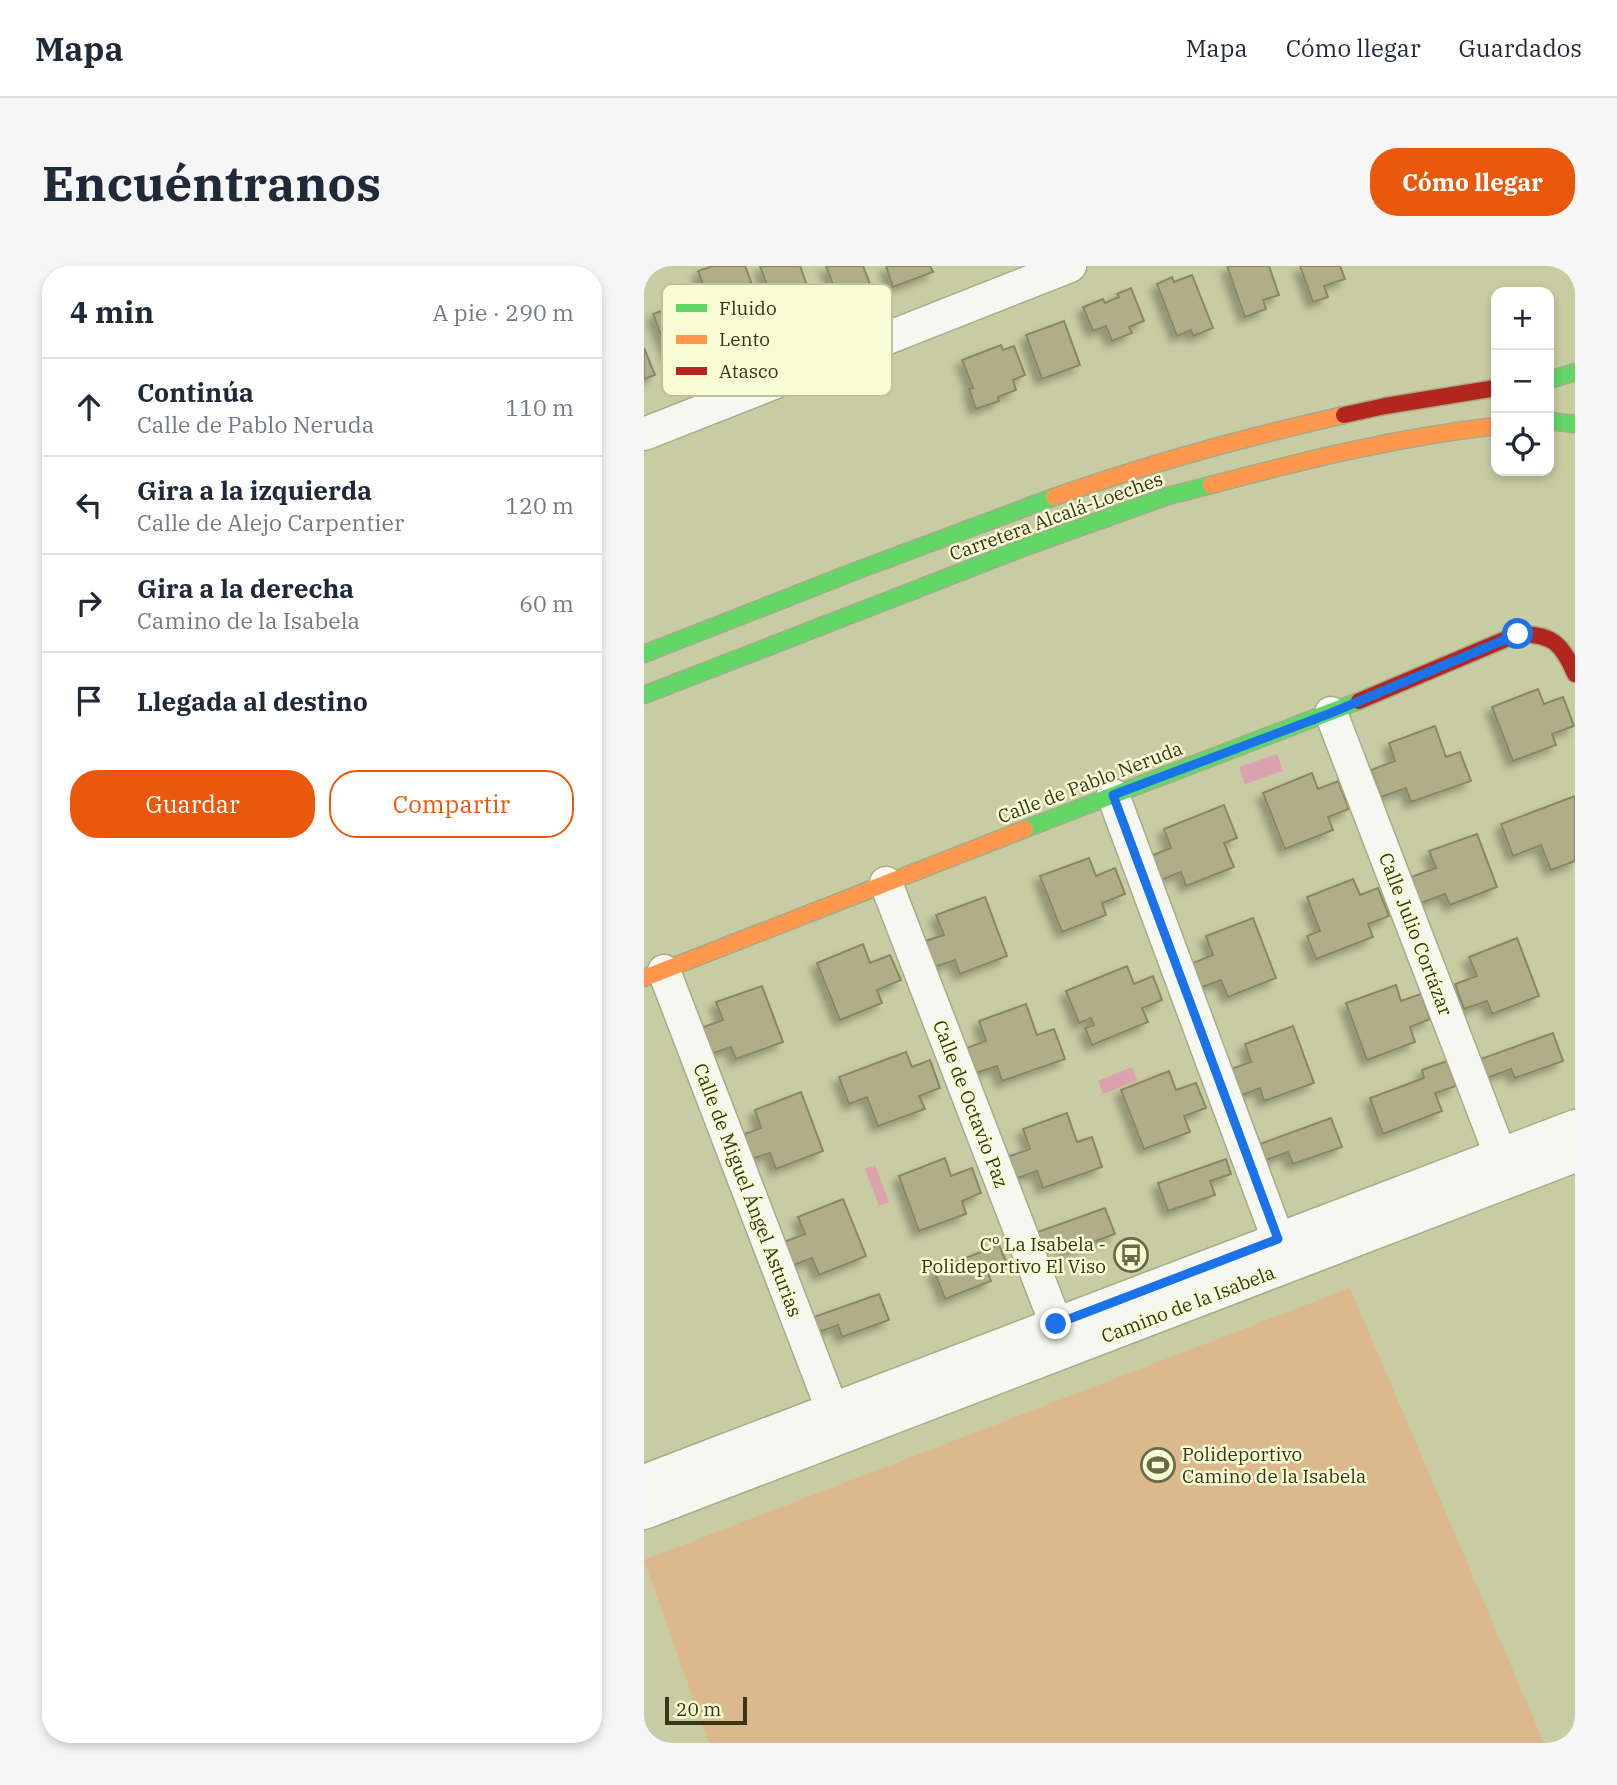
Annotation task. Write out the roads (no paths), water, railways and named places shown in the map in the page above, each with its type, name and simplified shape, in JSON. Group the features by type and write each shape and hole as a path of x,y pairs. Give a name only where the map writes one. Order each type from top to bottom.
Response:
{"main road":[{"path":"1554,378 1575,372"},
{"name":"Carretera Alcalá-Loeches","path":"644,654 1018,508 1158,462 1304,422 1447,394 1491,389"},
{"path":"1554,422 1575,424"},
{"name":"Carretera Alcalá-Loeches","path":"644,695 1028,546 1168,496 1310,459 1453,430 1491,426"},
{"name":"Calle de Pablo Neruda","path":"654,975 1113,795 1331,713 1518,634 1538,633 1552,638 1568,655 1575,674"}],"street":[{"path":"892,336 1066,267"},
{"path":"644,434 740,396"},
{"name":"Calle Julio Cortázar","path":"1331,713 1500,1154"},
{"path":"1113,795 1278,1239"},
{"name":"Calle de Octavio Paz","path":"886,883 1056,1324"},
{"name":"Calle de Miguel Ángel Asturias","path":"654,975 832,1409"},
{"name":"Camino de la Isabela","path":"644,1481 1575,1126"},
{"name":"Camino de la Isabela","path":"644,1513 1575,1156"}],"place":[{"name":"Cº La Isabela - Polideportivo El Viso","path":"1131,1255"},
{"name":"Polideportivo Camino de la Isabela","path":"1158,1465"}]}
